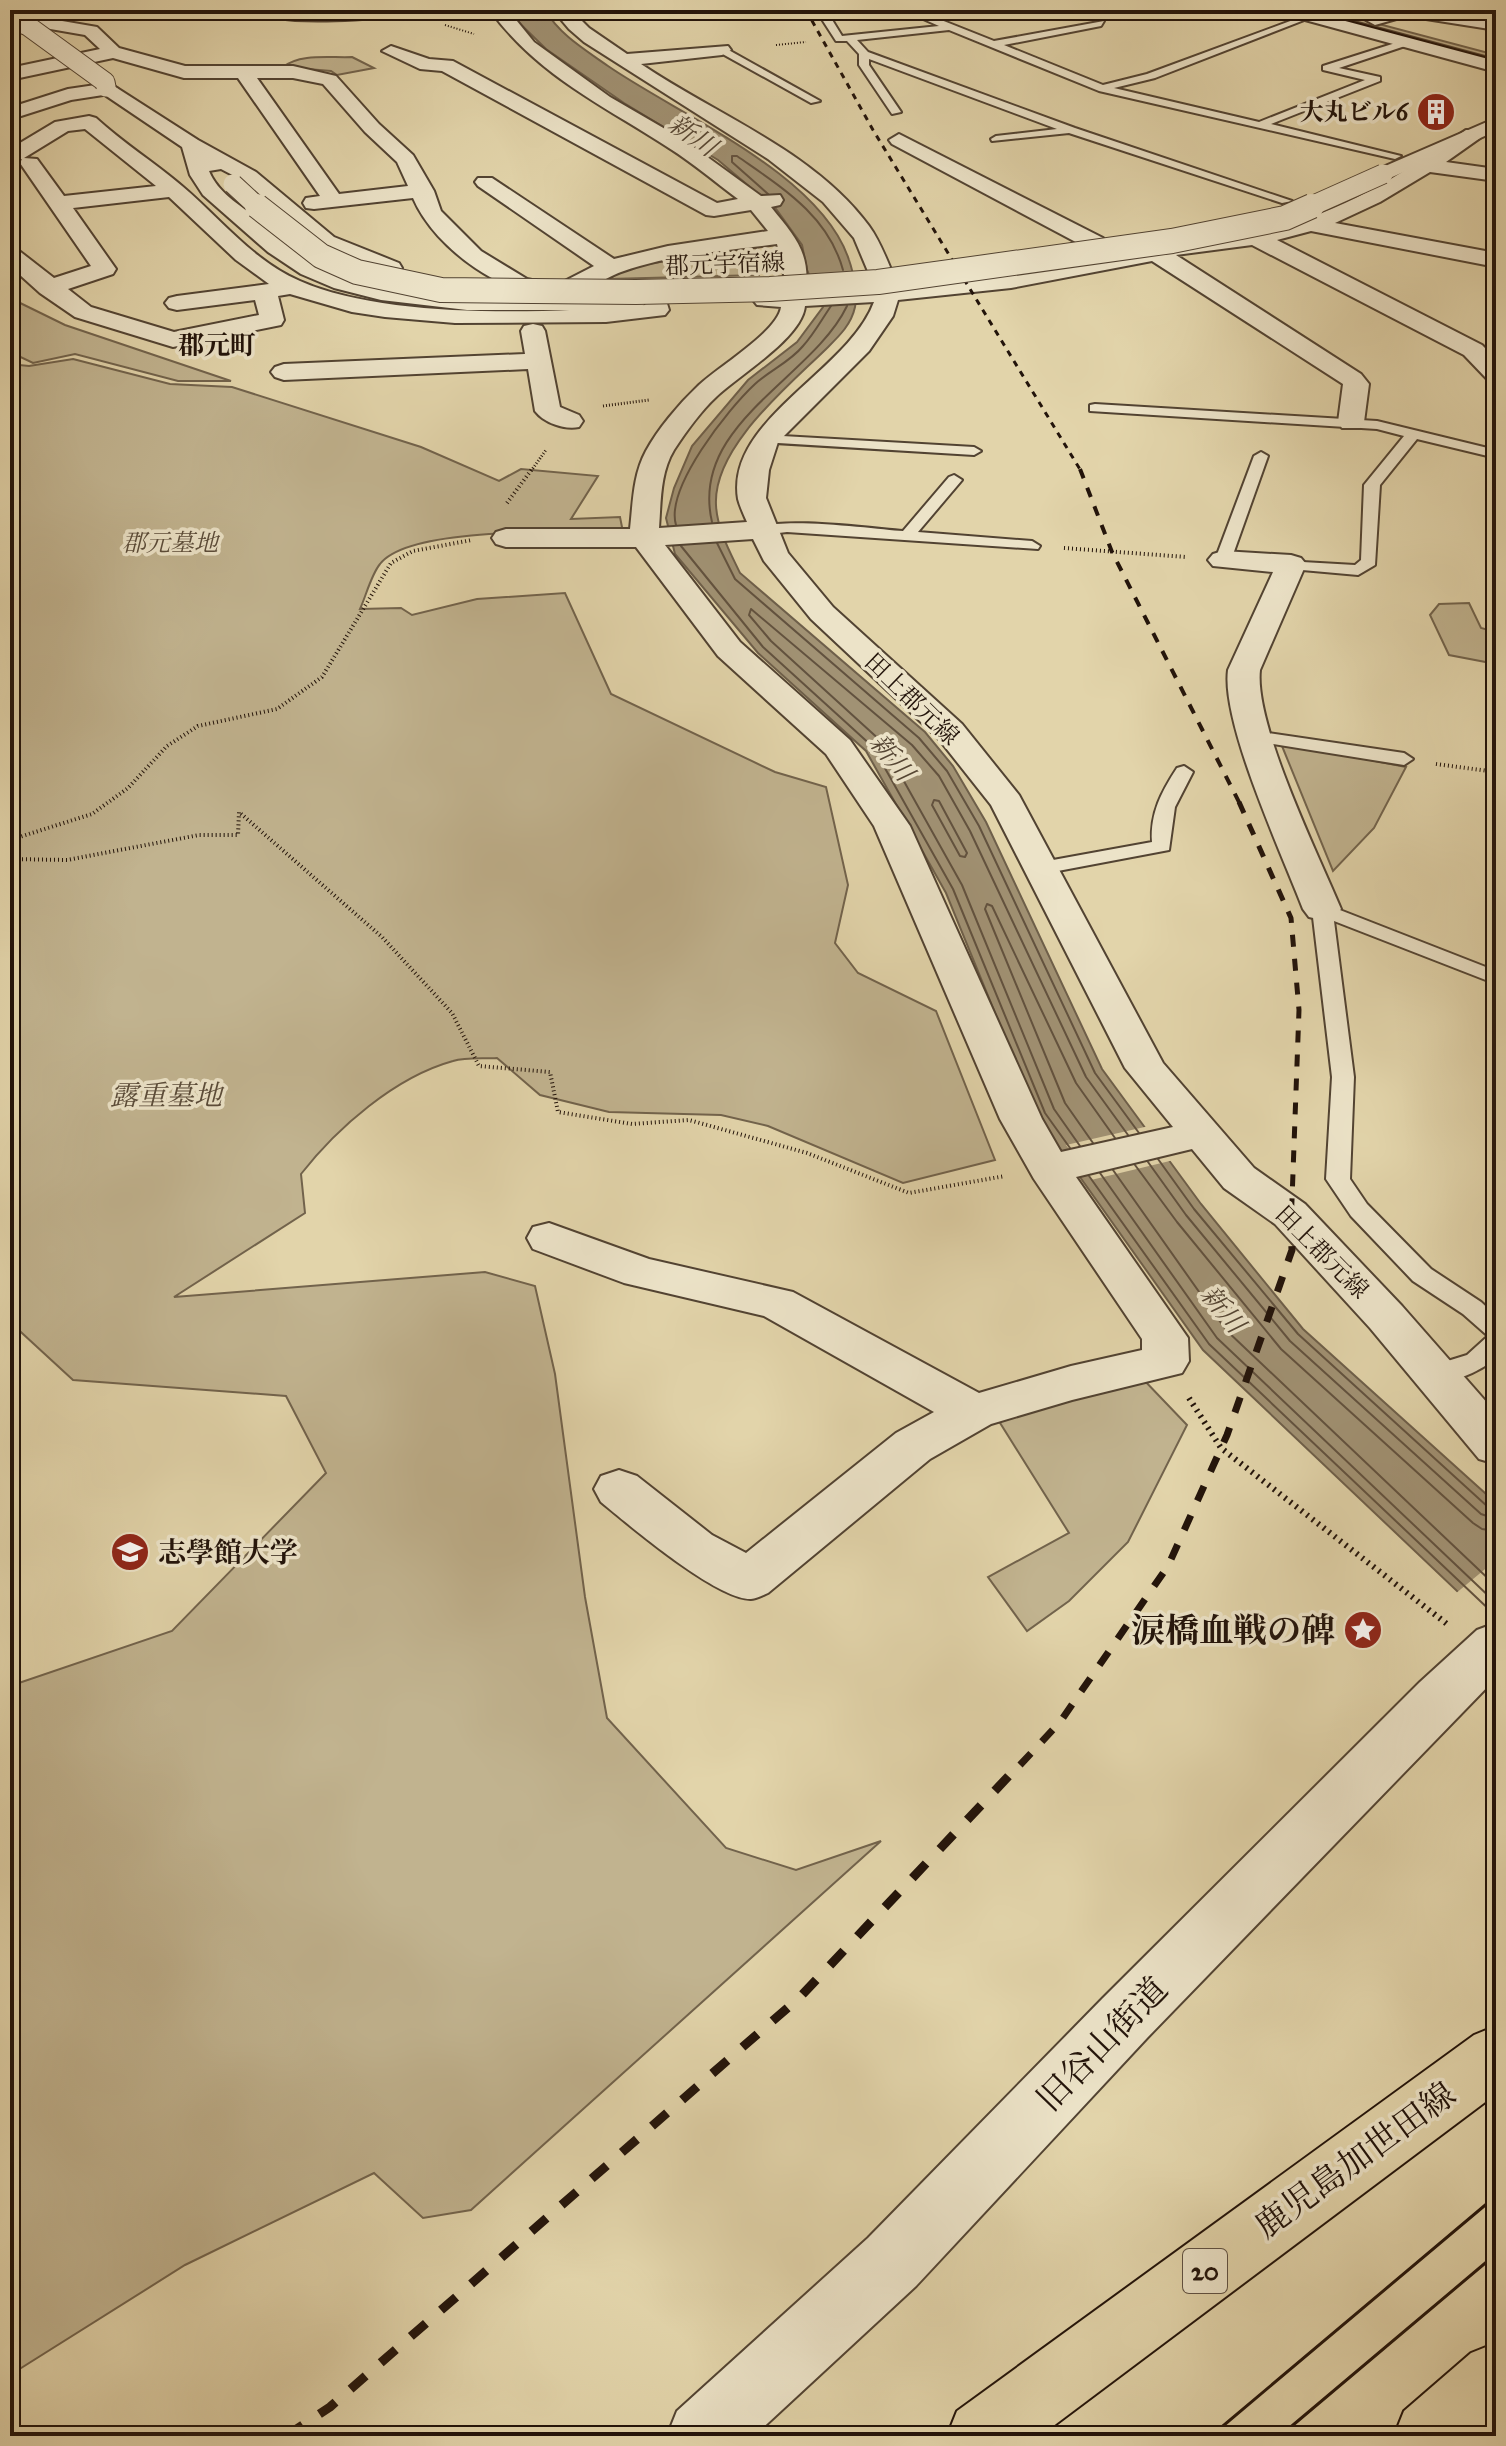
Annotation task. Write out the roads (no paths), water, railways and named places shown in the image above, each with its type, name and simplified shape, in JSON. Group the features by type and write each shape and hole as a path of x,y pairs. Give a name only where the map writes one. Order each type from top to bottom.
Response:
{"main road":[{"name":"鹿児島加世田線","path":"982,2436 1496,2056"},
{"path":"1429,2436 1496,2378"}],"street":[{"path":"263,10 303,23 420,10"},
{"path":"499,10 528,46 603,101 778,207 791,247 800,299 778,332 705,393 660,450 650,474 644,538 729,649 838,747 892,826 1021,1119 1049,1169 1165,1338 1165,1361 1071,1383 974,1412 913,1446 750,1579 694,1549 619,1489"},
{"path":"562,10 579,30 644,78 753,141 826,193 856,224 878,294"},
{"path":"1289,10 1496,66"},
{"path":"1339,10 1496,51"},
{"path":"1375,20 1406,11 1496,25"},
{"path":"10,18 91,31 101,37 113,52"},
{"path":"10,18 28,26 105,82 107,88 68,95 21,110 10,106"},
{"name":"郡元宇宿線","path":"10,31 86,81 107,88 191,144 271,219 321,256 357,272 441,290 636,292 770,289 878,282 1172,241 1285,218 1389,165 1496,124"},
{"path":"623,60 722,50"},
{"path":"391,51 427,65 446,65 714,210 778,207"},
{"path":"10,74 113,52 184,72 293,72 329,80 372,128 406,159 431,214 473,256 520,285"},
{"path":"244,73 324,202 423,191"},
{"path":"10,178 20,160 64,137 98,131 174,190 259,268 292,286 329,298 392,310 531,317 629,315 657,310 647,302 561,293 520,285 446,280 372,263 314,235 249,176 191,144"},
{"path":"1086,247 1087,259 1101,260 1259,238 1311,225 1429,166 1473,134"},
{"path":"899,140 1086,247"},
{"path":"191,144 203,182 276,248 309,269 335,281 371,290 443,301 498,304 647,302 878,294 1053,276 1154,253 1352,379 1356,384 1351,422"},
{"path":"20,160 59,203 105,269 48,288"},
{"path":"1027,277 1053,269 1086,247 1216,220 1286,201 1389,165"},
{"path":"1429,166 1496,175"},
{"path":"485,182 611,267"},
{"path":"59,203 174,190"},
{"path":"561,293 575,283 611,267 826,193"},
{"path":"1216,220 1484,347 1496,374"},
{"path":"1311,225 1496,260"},
{"path":"10,255 48,288 83,312 173,340 272,320 266,294"},
{"path":"177,303 266,294 292,286"},
{"name":"田上郡元線","path":"878,294 881,316 860,346 765,439 755,470 752,498 774,555 822,613 950,731 1007,802 1145,1068 1239,1178 1290,1214 1386,1317 1496,1446"},
{"path":"531,317 548,411 570,421"},
{"path":"389,327 394,369"},
{"path":"284,372 538,361"},
{"path":"506,538 644,538 762,530"},
{"path":"1223,560 1291,564 1244,670 1242,686 1254,736 1322,909"},
{"path":"1049,1169 1200,1134"},
{"path":"549,1238 640,1272 777,1303 974,1412"},
{"name":"旧谷山街道","path":"702,2436 892,2262 1125,2018 1493,1655"}],"lane":[{"path":"821,10 844,38 864,54 1071,130 1286,201"},
{"path":"908,10 1103,89 1260,125 1389,165"},
{"path":"1103,89 1151,76 1309,15"},
{"path":"991,45 1101,23"},
{"path":"844,38 948,28"},
{"path":"1260,125 1376,79 1327,68 1408,42"},
{"path":"722,50 815,101"},
{"path":"864,54 864,65 896,112"},
{"path":"996,139 1071,130"},
{"path":"1095,408 1351,422 1496,454"},
{"path":"1291,564 1358,570 1369,562 1372,485 1413,434"},
{"path":"765,439 974,451"},
{"path":"1223,560 1261,456"},
{"path":"907,536 954,480"},
{"path":"762,530 787,527 1032,546"},
{"path":"1254,736 1404,759"},
{"path":"1042,868 1162,846 1159,823 1166,798 1184,772"},
{"path":"1496,978 1322,909 1343,1077 1338,1179 1359,1210 1422,1275 1472,1308 1496,1330"},
{"path":"1434,1375 1476,1361 1496,1343"}],"water":[{"name":"新川","path":"506,10 545,10 565,34 590,54 745,149 779,174 810,200 834,229 852,270 856,297 853,314 838,336 755,420 726,462 718,484 716,505 721,532 732,557 740,573 925,732 953,766 986,822 1102,1069 1201,1204 1303,1329 1496,1503 1496,1628 1203,1350 1038,1118 946,893 866,751 758,653 675,554 666,518 674,488 692,446 748,380 797,342 823,307 807,270 802,245 776,209 718,160 624,103 546,49"}],"tram line":[{"path":"1308,10 1496,60"},
{"path":"1211,2436 1496,2196"},
{"path":"1280,2436 1496,2254"}],"railway":[{"path":"806,10 873,130 1080,470"},
{"path":"1080,470 1112,552 1239,802"},
{"path":"1239,802 1291,918 1299,1010 1291,1226"},
{"path":"1020,1765 1060,1722 1168,1566 1227,1435 1292,1250 1291,1226"},
{"path":"286,2436 330,2407 800,1997 1021,1763"}],"place":[{"name":"大丸ビル6","path":"1436,112"},
{"name":"志學館大学","path":"130,1552"},
{"name":"涙橋血戦の碑","path":"1363,1630"}],"district":[{"name":"郡元町","path":"217,345"}],"park label":[{"name":"郡元墓地","path":"170,543"},
{"name":"露重墓地","path":"166,1095"}]}
